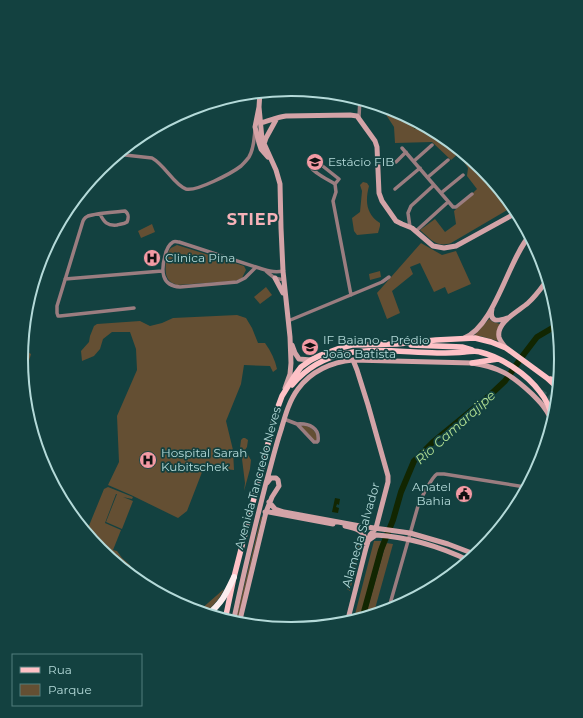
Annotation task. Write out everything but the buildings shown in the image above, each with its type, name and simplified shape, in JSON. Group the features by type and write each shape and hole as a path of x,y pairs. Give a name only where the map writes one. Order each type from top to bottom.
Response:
{"highway":[{"path":"212,611 223,599 234,577"}],"main road":[{"name":"Avenida Tancredo Neves","path":"226,615 234,577 276,412 282,396 295,374 310,360 330,351 352,345 397,344 475,338 491,342 507,349 548,378"},
{"path":"397,344 462,347 478,351"},
{"name":"Avenida Tancredo Neves","path":"282,396 311,366 343,353 374,350 443,353 478,351 500,360 517,370 528,379 541,392 550,411"},
{"path":"472,363 500,360"},
{"path":"548,378 554,380"},
{"path":"548,378 554,384"}],"street":[{"path":"260,98 258,121 263,146"},
{"path":"359,118 360,104"},
{"path":"258,121 267,122 286,116 352,115 359,118 375,141 377,147 380,197 396,221 416,231 433,246 450,248 468,240 512,215"},
{"path":"263,146 277,118"},
{"path":"252,151 255,127 258,121"},
{"path":"255,127 256,134 278,174 280,184 282,271 290,337 291,370 282,396"},
{"path":"414,161 432,145"},
{"path":"125,155 147,157 156,160 178,184 190,190 203,186 238,168 248,158 252,151 257,147 263,146"},
{"path":"402,148 454,208 472,194"},
{"path":"396,162 406,152"},
{"path":"335,184 312,169 308,163 310,160 313,158 339,179 335,184 336,192 333,201 351,295"},
{"path":"428,177 448,160"},
{"path":"395,189 420,168"},
{"path":"441,193 463,175"},
{"path":"410,227 408,214 411,206 434,185"},
{"path":"416,231 448,202"},
{"path":"100,214 109,225 124,224 127,222 129,216 128,212 125,210 87,216 85,218 65,279 57,310 58,316 134,308"},
{"path":"463,338 474,332 492,308 527,241"},
{"path":"256,267 245,278 236,282 180,287 175,287 167,282 162,271 162,264 167,248 172,242 179,242 266,270 277,272 282,271"},
{"path":"266,270 275,278 284,295"},
{"path":"65,279 162,271"},
{"path":"348,278 351,273"},
{"path":"288,321 382,282 389,277"},
{"path":"275,278 283,278"},
{"path":"507,349 501,342 499,333 502,324 530,302 544,284"},
{"path":"492,308 491,315 494,320 508,318"},
{"path":"290,337 295,353 299,359 310,360"},
{"name":"Avenida Tancredo Neves","path":"234,616 258,513 284,419 294,395 310,376 326,367 353,360 472,363 497,369 509,375 520,383 542,404 549,415"},
{"name":"Alameda Salvador","path":"349,616 370,535 379,528 388,482 388,476 368,405 353,360"},
{"path":"284,419 297,424 308,424 312,426 319,437 318,441 314,442 297,424"},
{"path":"390,603 420,500 437,474 522,487"},
{"path":"241,617 266,512 269,502 279,486 279,483 276,478 271,478 266,486"},
{"path":"269,502 275,509 278,510 360,526 410,533 470,552"},
{"path":"258,513 266,512 358,530 364,535 366,548"},
{"path":"305,519 317,518"},
{"path":"348,527 360,526"},
{"path":"368,541 376,535 398,537 442,550 463,558"}],"green space":[{"path":"385,113 423,131 457,155 451,160 432,142 395,143 394,127"},
{"path":"460,157 490,185 508,209 451,243 441,244 434,242 420,230 435,219 445,232 456,224 454,211 477,189 467,176 468,168"},
{"path":"363,182 367,183 369,186 367,202 369,211 380,223 380,226 378,233 357,235 354,231 352,218 360,212 362,191 360,185"},
{"path":"152,224 155,232 141,238 138,231"},
{"path":"421,243 442,255 456,251 471,284 448,294 445,287 434,292 420,263 410,267 413,274 392,291 400,313 387,319 377,293"},
{"path":"177,245 244,266 246,270 242,278 235,281 177,285 168,279 166,267 169,250"},
{"path":"380,271 381,277 370,280 369,274"},
{"path":"266,287 272,295 260,304 254,297"},
{"path":"237,315 246,318 258,343 265,343 277,369 273,372 270,366 244,365 241,384 226,421 233,450 234,470 204,467 187,511 178,518 108,485 119,462 117,416 137,370 136,349 130,332 112,332 103,339 100,349 94,356 82,361 81,351 89,342 94,326 97,324 140,321 150,326 173,318"},
{"path":"489,319 500,324 498,329 498,341 480,336 474,336"},
{"path":"28,352 31,354 28,364"},
{"path":"299,425 309,427 313,430 318,438 316,441 313,440"},
{"path":"243,438 248,440 245,450 240,448 241,440"},
{"path":"248,455 251,460 250,469 244,491 245,483 242,459 243,456"},
{"path":"108,487 133,497 132,499 123,497 133,501 122,529 106,522 117,494 105,523 121,530 113,550 117,551 131,568 105,545 88,527 104,489"},
{"path":"261,517 262,517 239,617 237,616"},
{"path":"374,541 381,541 362,613 355,615"},
{"path":"357,542 361,543 350,591 347,589"},
{"path":"386,543 393,544 375,609 367,612"},
{"path":"224,589 218,600 212,606 208,609 203,607"}],"shaded area":[{"path":"409,124 419,129 415,129"},
{"path":"335,498 340,499 339,505 337,504 336,507 339,508 338,513 332,512"}],"waterway":[{"name":"Rio Camarajipe","path":"364,613 381,550 393,520 401,492 414,461 433,442 505,381 537,337 553,327"}],"tunnel":[{"path":"541,392 552,399"}],"place":[{"name":"Estácio FIB","path":"315,162"},
{"name":"Clinica Pina","path":"152,258"},
{"name":"IF Baiano - Prédio João Batista","path":"310,347"},
{"name":"Hospital Sarah Kubitschek","path":"148,460"},
{"name":"Anatel Bahia","path":"464,494"}],"district":[{"name":"STIEP","path":"253,219"}]}
